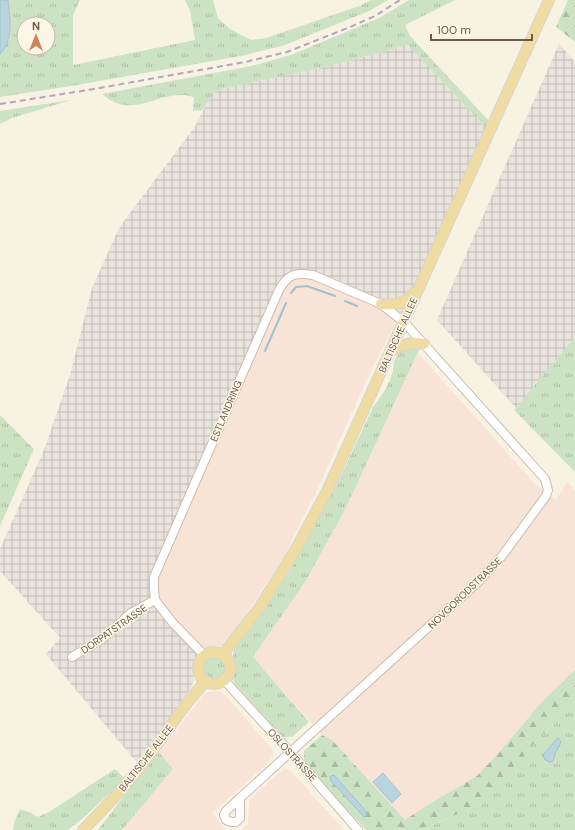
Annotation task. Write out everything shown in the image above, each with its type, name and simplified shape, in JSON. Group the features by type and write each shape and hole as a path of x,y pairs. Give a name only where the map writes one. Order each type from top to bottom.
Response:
{"main road":[{"name":"BALTISCHE ALLEE","path":"224,656 227,649 260,607 297,547 328,489 549,0"},
{"path":"381,304 394,304 407,301 419,288"},
{"path":"391,351 408,343 424,344"},
{"path":"210,652 215,652 224,656 228,660 230,669 224,680 214,684 205,682 200,677 198,670 199,660 210,652"},
{"name":"BALTISCHE ALLEE","path":"83,830 140,768 190,699 205,682"}],"street":[{"name":"ESTLANDRING","path":"155,600 154,577 277,294 285,280 293,275 302,273 313,275 381,304 404,322"},
{"name":"NOVGORODSTRASSE","path":"240,798 478,582 517,538 546,496 548,490 545,478 404,322"},
{"path":"155,600 173,623 204,655"},
{"name":"DORPATSTRASSE","path":"72,658 102,638 132,613 155,600"},
{"name":"OSLOSTRASSE","path":"224,680 290,752 358,830"}],"shaded area":[{"path":"559,44 575,62 575,337 516,408 437,320"},
{"path":"408,45 486,128 411,297 399,318 381,304 313,275 285,280 154,577 155,600 200,652 194,659 194,680 192,686 137,763 46,654 60,638 0,571 0,549 44,450 70,375 92,288 121,225 194,128 210,98 217,90 325,67"},
{"path":"302,273 344,289 399,318 372,368 319,486 284,556 234,633 220,646 208,647 204,649 155,600 154,588 160,564 285,280"},
{"path":"418,353 534,483 556,500 567,482 575,490 575,670 540,704 477,776 429,804 405,821 332,740 322,735 253,657 305,582 344,512"},
{"path":"220,691 226,696 272,749 273,753 273,756 268,763 212,813 226,830 122,830 173,769 159,753 203,695 208,692"},
{"path":"284,769 290,770 344,830 241,830 248,824 249,800"}],"green space":[{"path":"8,0 80,0 73,15 73,65 195,40 190,10 185,0 213,0 218,18 230,29 251,40 266,38 359,6 371,0 388,0 369,11 285,45 241,56 0,97 0,54 8,42 10,35"},
{"path":"409,0 455,0 405,25 410,36 489,121 486,128 408,45 325,67 217,90 203,110 193,111 194,97 182,95 170,96 137,105 126,105 114,102 102,94 251,66 291,55 379,18"},
{"path":"568,0 575,0 575,42 556,27"},
{"path":"71,100 12,118 0,124 0,111"},
{"path":"575,337 575,472 514,410"},
{"path":"410,346 420,348 344,512 305,582 253,657 309,722 292,737 283,737 235,684 233,678 235,666 233,655 234,650 289,572 340,478 373,407 384,392 390,380 394,361 399,352"},
{"path":"0,415 34,449 0,526"},
{"path":"214,655 223,658 226,667 223,676 214,679 205,676 202,667 205,658"},
{"path":"575,670 575,702 532,745 487,798 472,808 430,826 426,830 366,830 326,788 304,760 304,751 322,735 332,740 405,820 477,776 540,704"},
{"path":"575,702 575,830 426,830 430,826 472,808"},
{"path":"158,751 173,769 122,830 98,830"},
{"path":"115,769 125,779 68,830 13,830 14,823 20,809 38,817 49,812"}],"water":[{"path":"0,0 8,0 10,28 7,42 0,54"},
{"path":"558,738 561,742 553,761 550,762 545,760 543,755"},
{"path":"383,773 401,794 392,803 373,782"},
{"path":"332,775 335,776 366,811 367,815 364,817 331,781 330,777"}],"waterway":[{"path":"291,293 296,287 307,286 335,296"},
{"path":"345,301 357,306"},
{"path":"265,351 286,303"}],"railway":[{"path":"0,104 245,62 287,52 375,16 400,0"}]}
